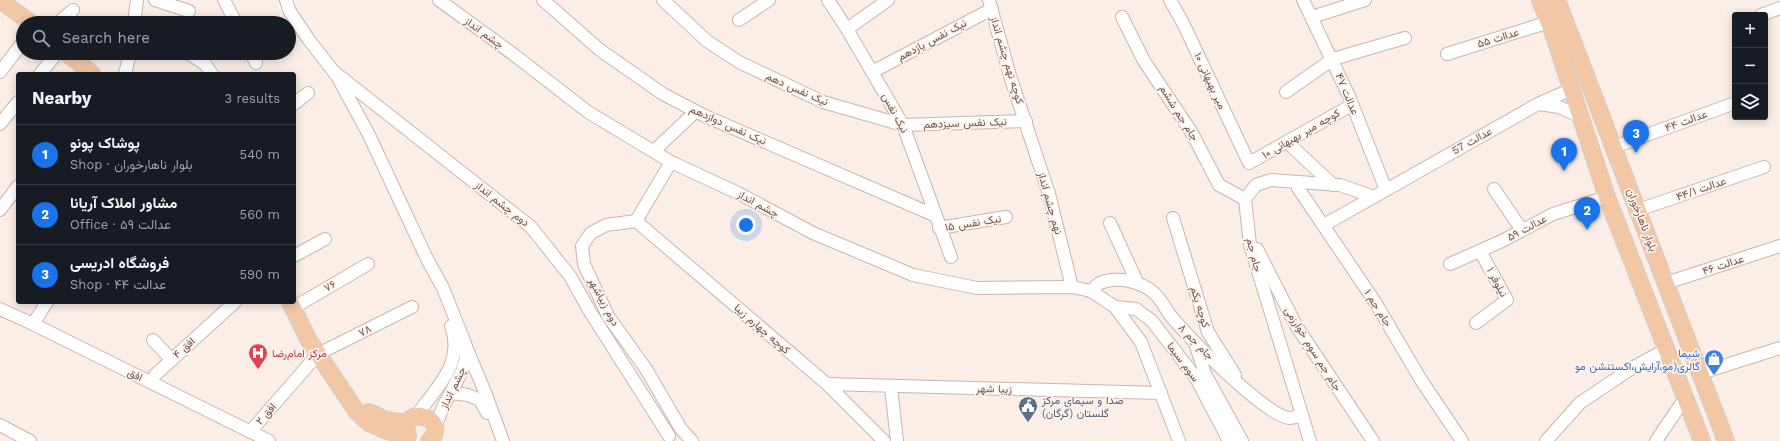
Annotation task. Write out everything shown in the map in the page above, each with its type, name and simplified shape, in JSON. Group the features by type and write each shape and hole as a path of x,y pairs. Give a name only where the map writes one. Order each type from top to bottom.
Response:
{"main road":[{"path":"1540,0 1572,88 1607,197 1702,441"},
{"name":"بلوار ناهارخوران","path":"1557,0 1726,441"},
{"path":"7,2 23,16"},
{"path":"75,60 90,72"},
{"path":"1572,88 1589,82"},
{"path":"291,305 308,339 336,382 357,412 369,423 387,431 411,429 426,416 430,419 434,435"}],"street":[{"path":"135,16 137,0"},
{"path":"155,0 189,11"},
{"path":"224,0 232,16"},
{"name":"چشم انداز","path":"286,0 289,10 293,16"},
{"name":"چشم انداز","path":"439,0 513,54 588,112 671,162 738,193 813,233 914,275 977,288 1072,287 1091,291 1115,307"},
{"name":"نیک نفس دوازدهم","path":"543,0 600,50 663,94 695,112 934,215"},
{"name":"نیک نفس دهم","path":"663,0 707,41 739,62 823,102 903,125"},
{"path":"739,20 769,0"},
{"name":"نیک نفس","path":"828,0 840,27 872,72 903,125 934,215 951,257"},
{"path":"840,27 888,0"},
{"name":"۱۰ میر بهبهانی","path":"1170,0 1249,163"},
{"name":"عدالت ۴۷","path":"1303,0 1333,59 1386,190"},
{"path":"1312,17 1365,0"},
{"name":"نیک نفس یازدهم","path":"872,72 991,4"},
{"name":"کوچه نهم چشم انداز","path":"991,4 1010,76 1026,121"},
{"path":"1768,13 1780,8"},
{"path":"66,16 73,10"},
{"name":"جام جم ششم","path":"1122,17 1144,61 1192,132 1219,185 1245,199"},
{"name":"چشم انداز","path":"296,20 332,71 369,135 427,260 443,288 466,346 466,358 462,371 443,408 434,435"},
{"name":"عداات ۵۵","path":"1447,54 1549,22"},
{"path":"1286,92 1333,59 1405,38"},
{"path":"0,72 16,51"},
{"path":"42,72 51,60"},
{"path":"125,72 128,60"},
{"path":"199,60 205,64 211,72"},
{"name":"دوم چشم انداز","path":"332,71 531,227 570,276 664,438"},
{"name":"عدالت 57","path":"1374,197 1538,104 1572,88"},
{"path":"296,102 308,93"},
{"path":"0,124 16,104"},
{"path":"1538,104 1559,107 1581,117"},
{"name":"۴۴ عدالت","path":"1614,147 1732,104"},
{"name":"کوچه میر بهبهانی ۱۰","path":"1249,163 1352,105"},
{"path":"654,151 695,112"},
{"name":"نیک نفس سیزدهم","path":"903,125 1026,121"},
{"name":"نهم چشم انداز","path":"1026,121 1050,194 1072,287"},
{"path":"1287,142 1333,185"},
{"path":"636,221 671,162"},
{"name":"۴۴/۱ عدالت","path":"1638,210 1764,167"},
{"path":"1245,199 1256,185 1271,180 1340,185 1374,197"},
{"path":"0,210 16,188"},
{"name":"۱ جام جم","path":"1298,188 1375,302 1421,380 1462,441"},
{"path":"1494,189 1522,230"},
{"path":"1324,225 1374,197"},
{"name":"عدالت ۵۹","path":"1450,264 1480,251 1553,214 1607,197"},
{"name":"جام جم","path":"1245,199 1250,245 1301,416 1310,441"},
{"name":"نیک نفس ۱۵","path":"939,228 1006,217"},
{"name":"کوچه یکم","path":"1173,218 1208,332 1244,388"},
{"name":"کوچه چهارم زیبا","path":"636,221 827,384 884,441"},
{"name":"دوم زیباشهر","path":"636,221 606,225 591,232 582,246 584,264 608,316 646,369 681,429 692,441"},
{"path":"1091,291 1099,283 1115,281 1137,282 1110,223"},
{"name":"جام جم سوم خوارزمی","path":"1248,233 1297,327 1373,441"},
{"path":"296,255 325,239"},
{"name":"۴۶ عدالت","path":"1666,283 1780,246"},
{"name":"۱ نیلوفر","path":"1476,323 1507,300 1480,251"},
{"name":"چشم انداز","path":"411,429 450,370 455,355 455,337 435,291 427,260"},
{"name":"۷۶","path":"296,302 368,264"},
{"name":"۸ جام جم","path":"1137,282 1154,293 1171,316 1194,340 1244,388 1269,409 1289,418 1301,416"},
{"path":"33,324 46,304"},
{"name":"افق ۴","path":"155,375 233,304"},
{"name":"۷۸","path":"318,354 412,307"},
{"path":"1115,307 1141,342 1179,441"},
{"name":"سوم سیما","path":"1115,307 1136,309 1152,321 1196,378 1229,441"},
{"name":"افق","path":"0,310 33,324 269,441"},
{"path":"153,340 172,360"},
{"path":"1194,340 1205,374 1242,441"},
{"path":"466,346 503,441"},
{"path":"1701,373 1780,348"},
{"path":"1546,441 1580,403 1632,368 1666,349"},
{"name":"افق ۲","path":"250,432 318,354"},
{"name":"زیبا شهر","path":"827,384 891,387 1161,393"},
{"path":"891,387 898,441"},
{"path":"451,393 468,395 480,400 490,418 495,433 503,441"},
{"path":"1656,441 1685,398"},
{"path":"0,426 30,441"},
{"path":"664,438 681,429"}],"place":[{"name":"فروشگاه ادریسی","path":"1636,153"},
{"name":"پوشاک پونو","path":"1564,171"},
{"name":"مشاور املاک آریانا","path":"1587,230"},
{"name":"مرکز امام‌رضا","path":"258,370"},
{"name":"شیما گالری(مو،آرایش،اکستنشن مو","path":"1714,376"},
{"name":"صدا و سیمای مرکز گلستان (گرگان)","path":"1028,423"}]}
